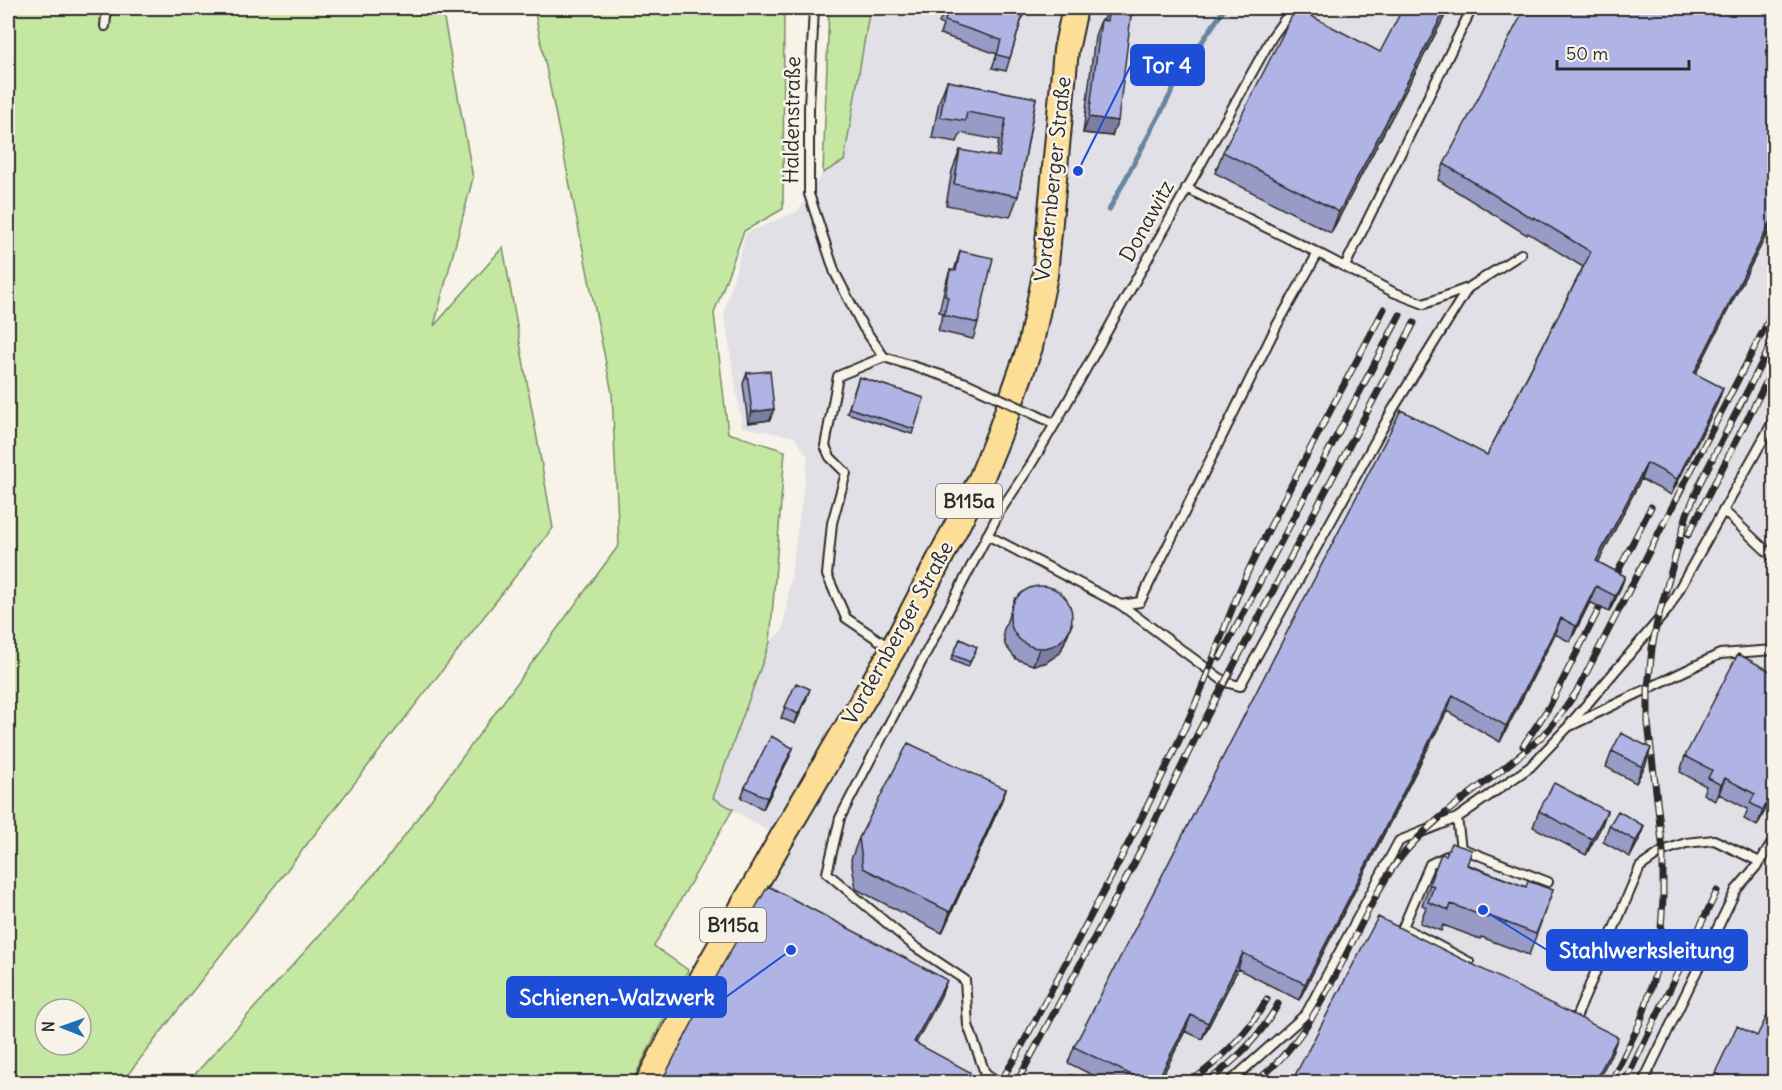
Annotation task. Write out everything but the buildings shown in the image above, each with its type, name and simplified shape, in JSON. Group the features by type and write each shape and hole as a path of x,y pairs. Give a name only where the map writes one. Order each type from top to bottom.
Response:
{"main road":[{"name":"Vordernberger Straße","path":"648,1083 705,973 893,649 981,479 1000,432 1030,347 1045,275 1066,50 1075,8"}],"lane":[{"path":"105,26 107,8"},
{"name":"Haldenstraße","path":"814,8 808,107 809,194 835,273 863,327 884,357"},
{"name":"Donawitz","path":"985,1074 968,1025 965,980 914,946 827,873 840,818 1000,511 1055,424 1272,37 1293,8"},
{"path":"1345,266 1473,8"},
{"path":"1186,188 1393,292 1424,304 1468,288 1521,254"},
{"path":"1121,604 1140,602 1277,325 1318,253"},
{"path":"987,535 1121,604 1225,682 1240,686 1393,409 1468,288"},
{"path":"893,649 846,618 827,574 832,523 846,473 830,457 825,446 838,376 884,357 966,383 1055,424"},
{"path":"1230,1083 1305,1014 1399,841 1457,818 1530,767 1568,727 1668,609 1774,420"},
{"path":"1724,511 1774,558"},
{"path":"1568,727 1720,654 1774,650"},
{"path":"1457,818 1461,849"},
{"path":"1565,1014 1575,1020 1640,867 1663,851 1678,845 1714,840 1760,862"},
{"path":"1643,1083 1736,890 1760,862 1774,840"},
{"path":"1474,965 1403,927 1430,864 1461,849 1548,882"},
{"path":"980,1083 985,1074 998,1083"}],"shaded area":[{"path":"870,8 1774,8 1774,1082 659,1082 788,843 713,798 770,642 783,630 808,457 794,437 742,427 724,313 746,233 798,211 823,173 844,161"}],"green space":[{"path":"8,8 442,8 473,178 434,326 503,247 553,528 122,1082 8,1082"},
{"path":"534,8 784,8 783,209 744,231 714,313 728,433 785,451 770,642 713,798 733,809 654,946 688,970 632,1082 188,1082 385,862 619,545 612,393"},
{"path":"829,8 870,8 844,161 823,173"}],"waterway":[{"path":"1109,210 1186,65 1225,8"}],"railway":[{"path":"1000,1082 1017,1055 1107,886 1150,800 1191,714 1235,600 1252,563 1384,309"},
{"path":"1255,1082 1274,1066 1305,1028 1397,862 1429,827 1541,737 1556,721 1577,691 1774,310"},
{"path":"1220,658 1400,315"},
{"path":"1017,1082 1135,862 1197,735 1414,323"},
{"path":"1611,1082 1639,1025 1658,964 1663,899 1663,851 1648,723 1648,688 1657,622 1687,514 1701,481 1774,339"},
{"path":"1688,535 1774,367"},
{"path":"1610,587 1651,507"},
{"path":"1523,746 1549,707 1600,607"},
{"path":"1625,1082 1717,891"},
{"path":"1190,1082 1233,1045 1267,999"},
{"path":"1206,1082 1246,1047 1264,1026 1278,1004"},
{"path":"1070,1082 1072,1078"}],"place":[{"name":"Tor 4","path":"1078,171"},
{"name":"Stahlwerksleitung","path":"1483,910"},
{"name":"Schienen-Walzwerk","path":"791,950"}]}
